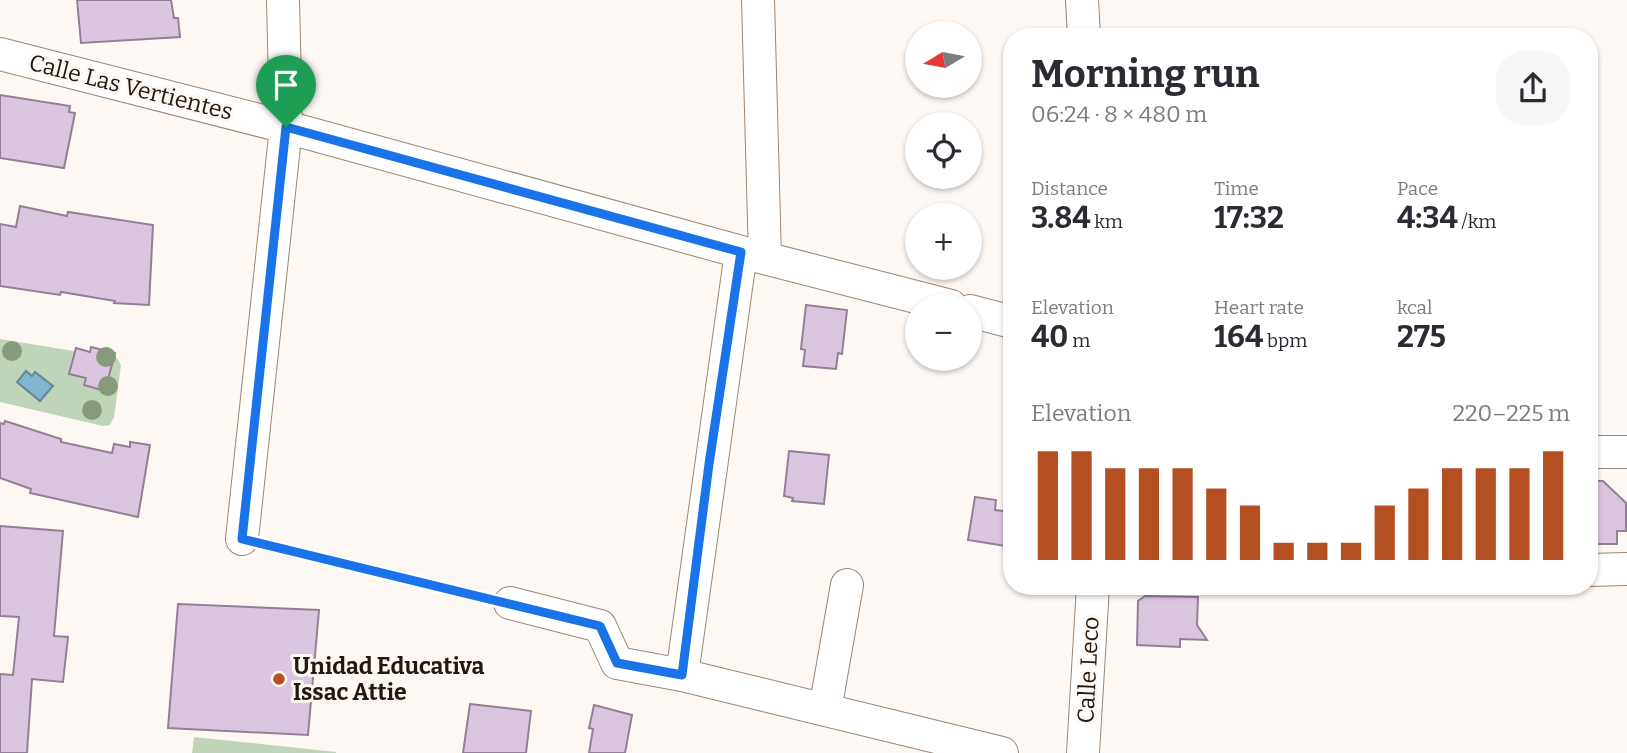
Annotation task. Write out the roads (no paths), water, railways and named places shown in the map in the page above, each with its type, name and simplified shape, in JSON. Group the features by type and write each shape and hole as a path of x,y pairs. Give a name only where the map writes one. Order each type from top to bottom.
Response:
{"street":[{"path":"242,539 286,127 283,0"},
{"path":"682,675 709,464 753,255 758,0"},
{"path":"1082,0 1084,28"},
{"name":"Calle Las Vertientes","path":"0,54 286,127 905,294"},
{"path":"982,314 1003,320"},
{"path":"1598,452 1627,452"},
{"path":"1598,570 1627,569"},
{"path":"825,710 846,585"},
{"name":"Calle Leco","path":"1083,753 1092,595"},
{"path":"510,603 600,626 617,663 682,675 1002,753"}],"water":[{"path":"26,371 32,376 35,372 53,386 40,401 17,382"}],"place":[{"name":"Unidad Educativa Issac Attie","path":"279,679"}]}
